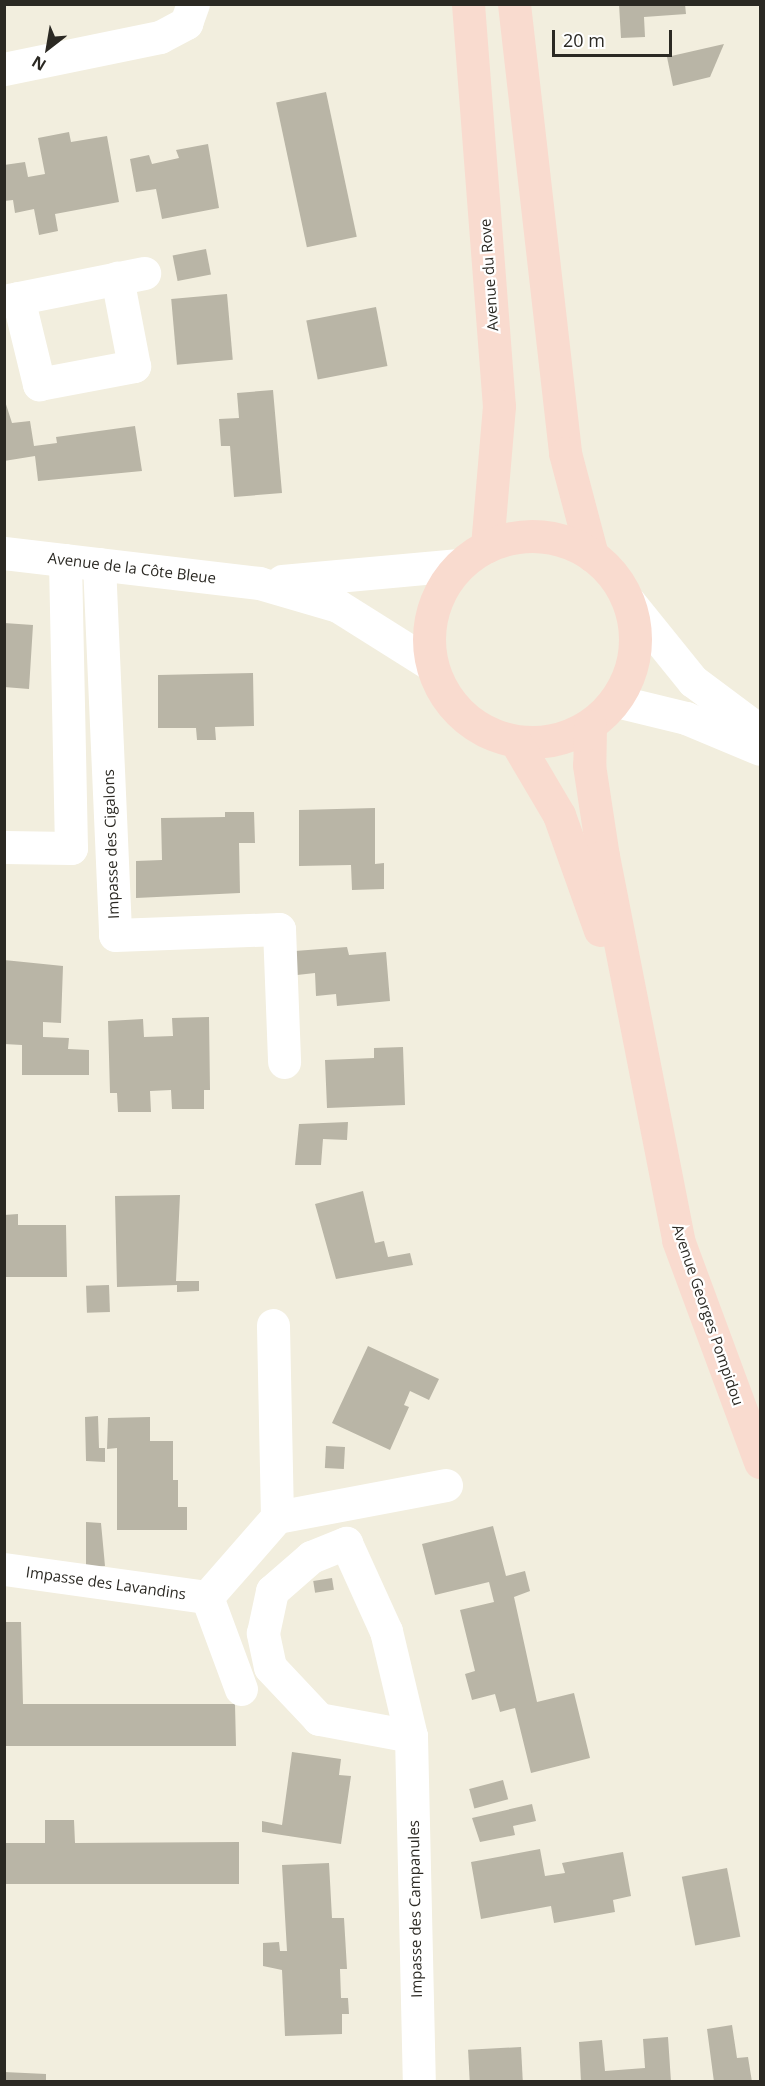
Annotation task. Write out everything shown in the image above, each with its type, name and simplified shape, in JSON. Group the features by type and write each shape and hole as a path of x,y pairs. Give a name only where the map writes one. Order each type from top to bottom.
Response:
{"main road":[{"name":"Avenue du Rove","path":"468,4 499,406 487,546"},
{"path":"514,4 565,453 592,555"},
{"path":"522,536 559,539 592,555 614,576 629,602 636,636 632,670 616,700 590,726 557,741 516,742 478,728 455,707 430,664 429,622 440,591 459,565 487,546 522,536"},
{"name":"Avenue Georges Pompidou","path":"590,726 589,765 633,1025 678,1240 760,1462"},
{"name":"Avenue Georges Pompidou","path":"516,742 559,814 633,1025"}],"street":[{"path":"4,69 160,36 186,23 193,4"},
{"path":"130,276 134,366 39,384 11,299 130,276"},
{"name":"Avenue de la Côte Bleue","path":"4,553 259,583 338,606 430,664"},
{"path":"4,848 71,848 65,560"},
{"name":"Impasse des Cigalons","path":"99,564 115,935 279,929 284,1062"},
{"name":"Avenue de la Côte Bleue","path":"259,583 459,565"},
{"path":"629,602 693,681 760,731"},
{"path":"616,700 686,718 760,749"},
{"path":"273,1325 277,1517 446,1485"},
{"name":"Impasse des Lavandins","path":"207,1597 277,1517"},
{"name":"Impasse des Campanules","path":"411,1736 319,1719 270,1667 263,1633 272,1591 311,1557 346,1543 386,1631 411,1736 418,2082"},
{"name":"Impasse des Lavandins","path":"4,1569 207,1597"},
{"name":"Impasse des Lavandins","path":"207,1597 241,1689"}],"building":[{"path":"619,4 685,4 686,14 644,17 645,37 621,38"},
{"path":"724,44 710,77 673,86 667,57"},
{"path":"326,92 357,237 307,247 276,103"},
{"path":"69,132 71,142 107,136 119,202 55,214 58,231 39,235 34,209 15,213 13,200 4,201 4,165 25,162 28,177 45,174 38,138"},
{"path":"208,144 219,208 162,219 156,189 136,192 130,159 149,155 152,164 179,158 176,150"},
{"path":"206,249 211,275 178,281 173,255"},
{"path":"227,294 233,360 177,365 171,299"},
{"path":"376,307 387,366 318,379 306,321"},
{"path":"273,390 282,493 234,497 230,446 221,446 219,419 239,418 237,393"},
{"path":"4,398 12,423 30,421 34,446 57,443 56,437 135,426 142,471 38,481 35,456 4,461"},
{"path":"4,623 33,625 29,689 4,687"},
{"path":"253,673 254,726 215,727 216,740 197,740 196,728 158,728 158,675"},
{"path":"375,808 375,864 384,863 384,889 352,890 351,865 299,866 299,810"},
{"path":"225,812 254,812 255,843 239,843 240,893 136,898 136,861 162,860 161,818 225,817"},
{"path":"347,947 349,955 386,952 390,1001 337,1006 336,994 316,996 315,973 297,975 295,951"},
{"path":"4,960 63,966 61,1023 43,1022 43,1037 69,1038 68,1049 89,1050 89,1075 22,1075 22,1045 4,1044"},
{"path":"209,1017 210,1090 204,1090 204,1109 172,1109 171,1090 150,1091 151,1112 118,1112 117,1093 110,1093 108,1021 143,1019 144,1037 173,1036 172,1018"},
{"path":"403,1047 405,1105 327,1108 325,1060 374,1058 374,1048"},
{"path":"348,1122 347,1140 323,1139 321,1165 295,1165 299,1124"},
{"path":"363,1191 375,1243 384,1241 388,1257 410,1253 413,1265 336,1279 315,1204"},
{"path":"180,1195 176,1281 199,1281 199,1291 177,1292 177,1285 117,1287 115,1196"},
{"path":"18,1214 18,1225 66,1225 67,1277 4,1277 4,1215"},
{"path":"109,1285 110,1312 87,1313 86,1286"},
{"path":"368,1346 439,1379 429,1400 410,1391 404,1405 409,1407 390,1450 332,1423"},
{"path":"98,1416 99,1448 105,1448 105,1462 86,1461 85,1417"},
{"path":"150,1417 150,1441 173,1441 173,1480 178,1480 178,1507 187,1507 187,1530 117,1530 117,1448 107,1449 108,1418"},
{"path":"326,1446 345,1447 344,1469 325,1468"},
{"path":"86,1522 101,1523 105,1566 86,1568"},
{"path":"493,1526 506,1576 525,1571 530,1591 514,1597 537,1702 574,1693 590,1758 531,1773 515,1708 500,1712 495,1694 472,1700 465,1674 475,1671 460,1610 494,1602 489,1582 435,1595 422,1544"},
{"path":"332,1578 334,1590 315,1593 313,1581"},
{"path":"4,1622 21,1622 23,1704 235,1704 236,1746 4,1746"},
{"path":"292,1752 341,1759 339,1775 351,1776 341,1844 262,1832 262,1821 282,1825"},
{"path":"503,1780 508,1799 474,1808 469,1789"},
{"path":"532,1804 536,1821 513,1826 515,1835 480,1842 472,1818"},
{"path":"45,1820 74,1820 75,1843 239,1842 239,1884 4,1884 4,1843 45,1843"},
{"path":"540,1849 545,1876 565,1873 562,1863 623,1852 631,1896 613,1900 615,1912 554,1923 551,1906 481,1919 471,1862"},
{"path":"329,1863 332,1918 344,1918 347,1969 340,1969 341,1998 348,1998 349,2014 342,2014 342,2034 285,2036 282,1970 263,1966 263,1943 279,1942 280,1951 287,1951 282,1865"},
{"path":"727,1868 740,1937 695,1945 682,1877"},
{"path":"732,2025 737,2058 748,2057 752,2082 714,2082 707,2029"},
{"path":"668,2037 671,2082 581,2082 579,2042 602,2040 605,2071 645,2068 643,2039"},
{"path":"521,2047 523,2082 470,2082 468,2050"},
{"path":"4,2072 46,2074 46,2082 4,2082"}]}
